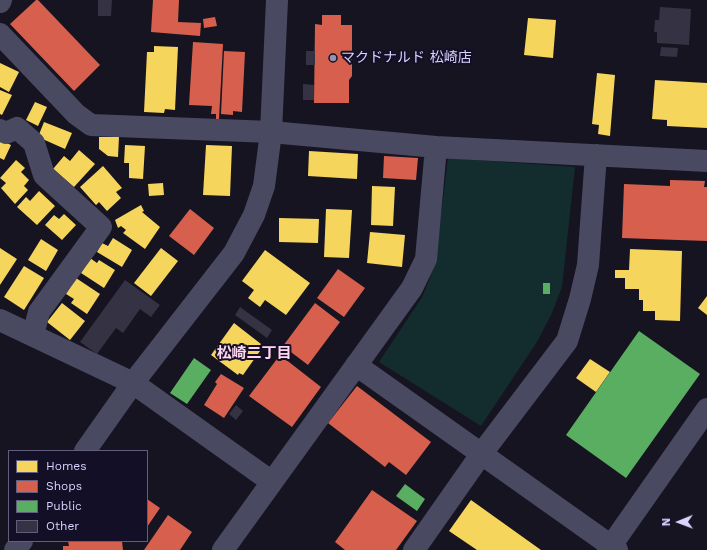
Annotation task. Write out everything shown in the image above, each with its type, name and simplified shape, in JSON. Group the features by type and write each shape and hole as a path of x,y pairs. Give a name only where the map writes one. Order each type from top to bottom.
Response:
{"street":[{"path":"86,450 133,383 234,253 254,216 264,186 271,132 277,0"},
{"path":"0,34 76,114 91,125 271,132 436,146 707,160"},
{"path":"0,130 6,133 17,128 34,143 44,175 101,227 39,312 33,335"},
{"path":"223,550 412,288 426,259 436,146"},
{"path":"414,550 482,453 567,341 580,299 588,265 596,155"},
{"path":"0,320 133,383 272,482"},
{"path":"356,365 482,453 612,549 707,409"}],"green space":[{"path":"448,158 575,167 562,287 552,313 537,342 481,426 379,362 422,297 430,278 436,255"}],"building: Homes":[{"path":"528,18 556,20 553,58 524,55"},
{"path":"154,46 178,47 175,110 165,109 164,113 144,112 147,52 154,52"},
{"path":"0,63 19,72 9,92 0,87"},
{"path":"597,73 615,75 610,136 598,134 599,125 592,124"},
{"path":"655,80 707,83 707,128 667,126 667,120 652,119"},
{"path":"0,90 12,95 2,115 0,114"},
{"path":"35,102 47,107 38,126 26,120"},
{"path":"44,122 72,133 65,149 38,137"},
{"path":"99,137 119,137 118,157 108,156 99,149"},
{"path":"0,140 11,145 4,160 0,158"},
{"path":"125,145 145,146 143,179 129,178 129,163 124,163"},
{"path":"206,145 232,146 230,196 203,195"},
{"path":"79,150 95,164 74,187 53,169 64,156 70,161"},
{"path":"309,151 358,154 357,179 308,176"},
{"path":"16,160 25,168 21,172 29,180 24,186 28,190 15,204 1,188 6,183 0,178"},
{"path":"103,166 122,188 116,192 121,198 107,211 99,202 96,205 80,187"},
{"path":"163,183 164,195 149,196 148,184"},
{"path":"372,186 395,187 393,226 371,225"},
{"path":"39,191 55,206 37,225 17,207 26,197 30,201"},
{"path":"141,205 144,211 142,212 160,227 145,249 123,233 126,230 121,226 118,228 115,220"},
{"path":"326,209 352,210 349,258 324,257"},
{"path":"64,214 76,225 62,240 45,225 54,215 59,219"},
{"path":"279,218 319,219 318,243 279,242"},
{"path":"370,232 405,235 402,267 367,263"},
{"path":"113,238 132,250 122,267 97,252 102,243 108,246"},
{"path":"41,239 58,250 46,271 28,260"},
{"path":"0,248 17,259 0,285"},
{"path":"161,248 178,261 151,296 134,283"},
{"path":"630,249 682,251 680,321 655,320 655,311 643,311 643,300 639,300 639,289 625,289 625,278 615,278 615,270 629,270"},
{"path":"265,250 310,283 286,315 265,300 260,307 248,298 254,290 242,281"},
{"path":"90,258 97,263 99,260 115,270 104,288 81,273"},
{"path":"24,266 44,278 24,310 4,297"},
{"path":"76,278 100,294 87,314 71,303 74,299 66,294"},
{"path":"707,296 707,315 698,308"},
{"path":"62,303 85,321 70,340 47,322"},
{"path":"234,323 261,344 257,349 260,351 243,375 239,373 238,375 211,355"},
{"path":"590,359 610,372 596,392 576,378"},
{"path":"471,500 541,550 477,550 449,531"}],"building: Shops":[{"path":"36,0 38,0 100,65 74,91 10,24"},
{"path":"153,0 179,0 178,22 201,23 200,36 151,32"},
{"name":"マクドナルド 松崎店","path":"322,15 341,15 341,25 352,25 352,76 349,80 349,103 314,103 315,24 322,25"},
{"path":"215,17 217,26 204,28 203,19"},
{"path":"193,42 223,44 219,119 216,119 216,114 211,114 212,106 189,105"},
{"path":"224,51 245,52 242,112 233,111 233,115 221,114"},
{"path":"384,156 418,158 416,180 383,178"},
{"path":"670,180 705,181 704,187 707,187 707,241 622,238 624,184 670,186"},
{"path":"190,209 214,228 194,255 169,236"},
{"path":"338,269 365,288 344,317 317,298"},
{"path":"315,303 340,322 308,365 283,346"},
{"path":"280,355 321,387 292,427 249,396"},
{"path":"221,374 244,388 224,418 204,405 217,384 215,382"},
{"path":"357,386 431,442 406,475 389,462 385,467 328,423"},
{"path":"372,490 417,521 396,550 345,550 335,542"},
{"path":"148,500 160,508 148,526"},
{"path":"168,515 192,532 180,550 144,550"},
{"path":"68,542 122,542 123,550 63,550 63,546 69,546"}],"building: Public":[{"path":"543,283 550,283 550,294 543,294"},
{"path":"639,331 700,374 626,478 566,435"},
{"path":"194,358 211,370 187,404 170,393"},
{"path":"405,484 425,499 417,511 396,496"}],"building: Other":[{"path":"98,0 112,0 111,16 98,16"},
{"path":"660,7 691,9 689,45 657,43 657,32 654,32 655,20 659,20"},
{"path":"661,47 678,48 677,57 660,56"},
{"path":"306,51 315,51 315,65 306,65"},
{"path":"303,84 314,85 314,100 303,100"},
{"path":"125,280 160,305 151,317 140,309 123,333 116,328 97,354 80,342"},
{"path":"240,307 272,330 267,338 235,315"},
{"path":"236,405 243,411 236,420 229,414"}],"place":[{"name":"マクドナルド 松崎店","path":"333,58"}],"district":[{"name":"松崎二丁目","path":"254,354"}]}
